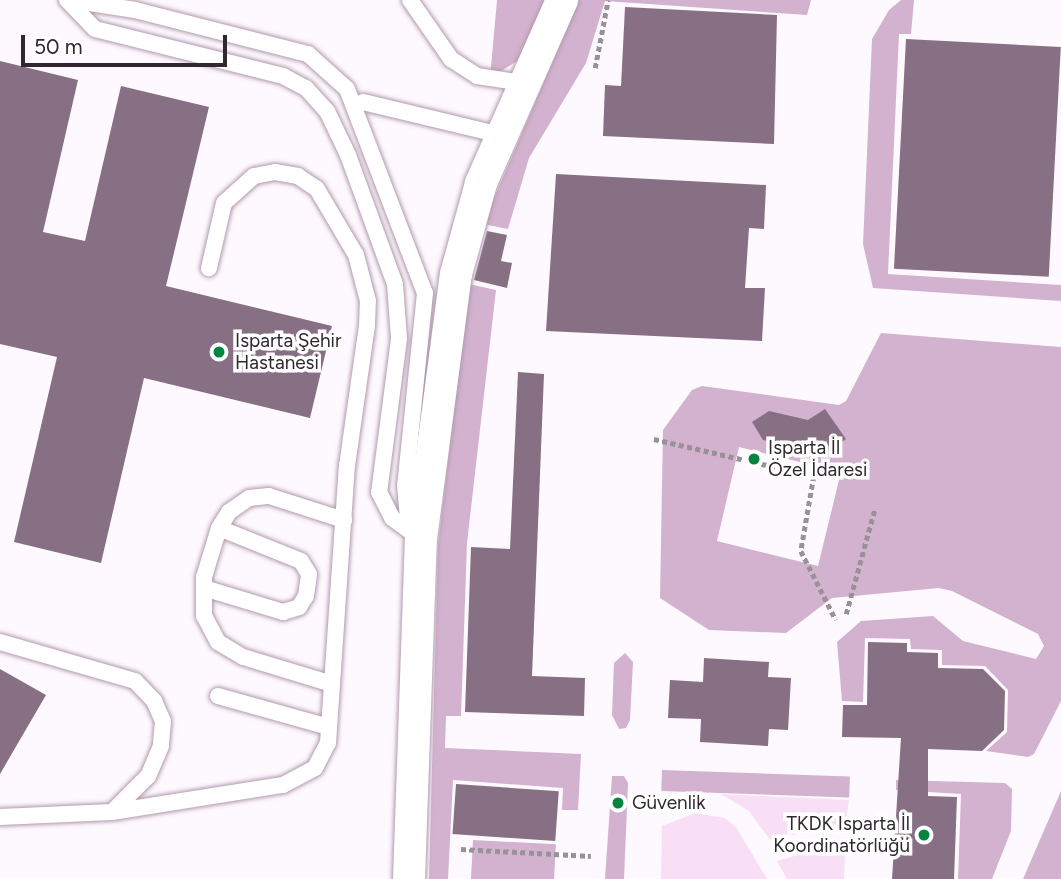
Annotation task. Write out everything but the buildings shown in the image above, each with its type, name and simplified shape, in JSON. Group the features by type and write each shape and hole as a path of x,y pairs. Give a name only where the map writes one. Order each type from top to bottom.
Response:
{"street":[{"path":"410,879 415,535 456,274 469,221 500,135 562,0"}],"lane":[{"path":"68,0 95,29 283,76 306,88 327,111 348,155 395,284 398,338 379,492 392,518 415,535"},
{"path":"68,0 135,10 308,54 347,89 425,292 405,485 415,535"},
{"path":"410,0 451,59 477,76 523,83"},
{"path":"363,102 500,135"},
{"path":"0,817 112,812 283,785 315,768 328,743 344,520 368,326 368,301 356,255 317,189 298,176 275,172 254,176 225,203 209,268"},
{"path":"332,684 243,657 218,642 204,617 204,588 219,528 229,512 249,498 270,496 344,520"},
{"path":"204,588 283,612 299,607 306,596 309,574 301,561 219,528"},
{"path":"0,642 135,681 155,701 163,721 161,746 148,776 112,812"},
{"path":"218,696 329,727"}],"path":[{"path":"595,68 608,0"},
{"path":"654,439 814,476 801,551 836,620"},
{"path":"846,614 875,508"},
{"path":"461,849 591,856"}],"shaded area":[{"path":"497,0 548,0 522,58 490,78"},
{"path":"579,0 811,0 807,15 605,1 586,63 529,158 508,229 483,224"},
{"path":"901,0 914,0 911,34 899,34 888,274 1061,285 1061,301 873,288 863,244 872,39 889,10"},
{"path":"469,284 496,290 467,543 461,716 446,716 445,748 581,754 578,810 562,810 563,788 453,780 448,879 429,879 438,546"},
{"path":"881,333 1061,347 1061,701 1034,754 1028,757 986,751 1007,732 1008,690 985,666 942,665 942,650 911,649 910,639 865,638 863,702 842,701 837,642 861,621 933,616 963,641 1036,659 1044,646 1038,634 952,591 939,588 832,598 786,633 709,630 660,598 663,430 692,390 702,386 839,405 846,401","holes":["739,447 841,472 818,566 717,541"]},
{"path":"625,653 633,662 630,720 626,728 619,729 612,715 614,663"},
{"path":"662,770 850,777 849,798 661,791"},
{"path":"612,776 624,776 628,783 624,879 605,879"},
{"path":"896,780 1005,783 1012,789 1011,831 992,879 958,879 961,794 896,790"},
{"path":"1061,791 1061,879 1023,879"},
{"path":"721,794 849,800 846,821 771,841 749,811"},
{"path":"695,813 725,818 736,827 767,879 661,879 662,826"},
{"path":"473,840 556,844 554,879 471,879"},
{"path":"832,845 845,854 844,879 787,879 777,861"}],"place":[{"name":"Isparta Şehir Hastanesi","path":"219,352"},
{"name":"Isparta İl Özel İdaresi","path":"754,459"},
{"name":"Güvenlik","path":"618,803"},
{"name":"TKDK Isparta İl Koordinatörlüğü","path":"924,835"}]}
